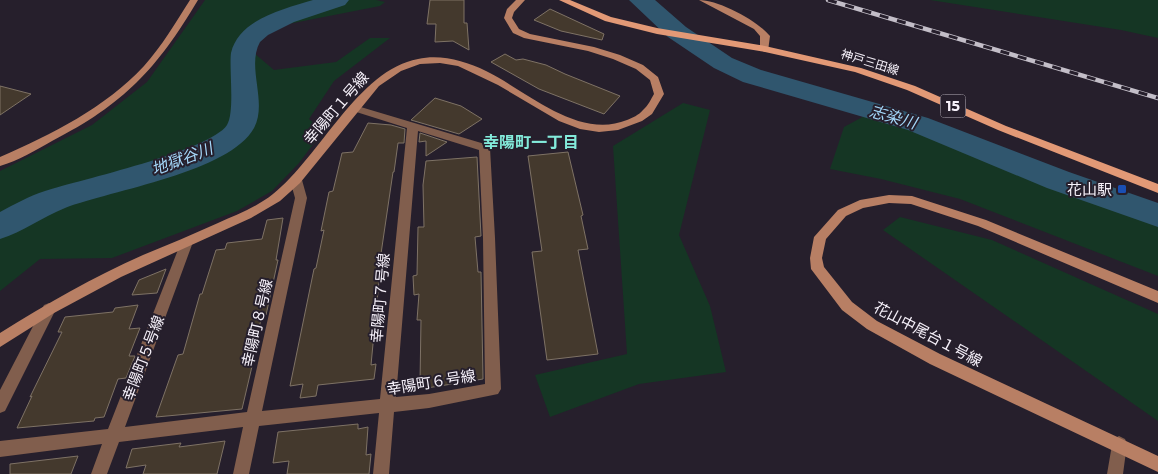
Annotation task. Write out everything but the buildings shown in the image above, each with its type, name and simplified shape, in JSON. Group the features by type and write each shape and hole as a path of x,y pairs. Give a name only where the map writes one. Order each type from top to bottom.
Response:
{"main road":[{"name":"神戸三田線","path":"563,0 608,19 657,31 822,60 885,78 1002,128 1158,189"}],"street":[{"path":"0,162 61,133 110,102 148,67 194,0"},
{"name":"幸陽町１号線","path":"0,341 49,309 116,274 248,215 276,198 296,180 375,84 387,74 409,63 437,59 450,60 465,65 566,121 592,128 615,127 640,118 656,103 659,94 657,85 646,69 636,63 619,56 527,36 516,31 508,18 510,11 521,0"},
{"path":"703,0 757,27 765,36 765,49"},
{"name":"幸陽町６号線","path":"0,449 252,419 387,406 428,401 493,389 489,238 484,148 354,108"},
{"name":"幸陽町７号線","path":"381,474 413,126"},
{"name":"幸陽町８号線","path":"241,474 302,198 296,180"},
{"name":"花山中尾台１号線","path":"1158,297 982,223 912,200 889,199 852,207 842,212 820,238 816,258 818,269 846,306 872,325 936,359 1158,464"},
{"name":"幸陽町５号線","path":"99,474 187,242"},
{"path":"0,406 49,309"},
{"path":"1115,474 1119,444"}],"green space":[{"path":"205,0 376,0 385,2 380,6 283,25 262,33 254,53 274,70 336,62 370,38 390,38 334,81 309,119 323,131 299,163 272,191 237,211 112,258 40,259 0,291 0,171 92,125 147,82"},
{"path":"930,0 1158,0 1158,38 1121,30"},
{"path":"683,103 710,110 679,235 710,306 726,372 639,384 550,417 535,375 627,354 613,146"},
{"path":"868,114 990,158 1158,226 1158,276 960,199 881,179 830,169 844,127"},
{"path":"900,217 992,240 1158,314 1158,421 883,230"}],"waterway":[{"name":"地獄谷川","path":"0,227 54,200 163,168 199,154 229,138 237,131 242,121 244,95 243,59 245,46 250,38 271,23 337,0"},
{"name":"志染川","path":"641,0 677,32 723,63 752,76 918,124 1058,180 1158,215"}],"railway":[{"path":"828,0 1158,98"}],"place":[{"name":"花山駅","path":"1122,189"}],"district":[{"name":"幸陽町一丁目","path":"531,142"}]}
